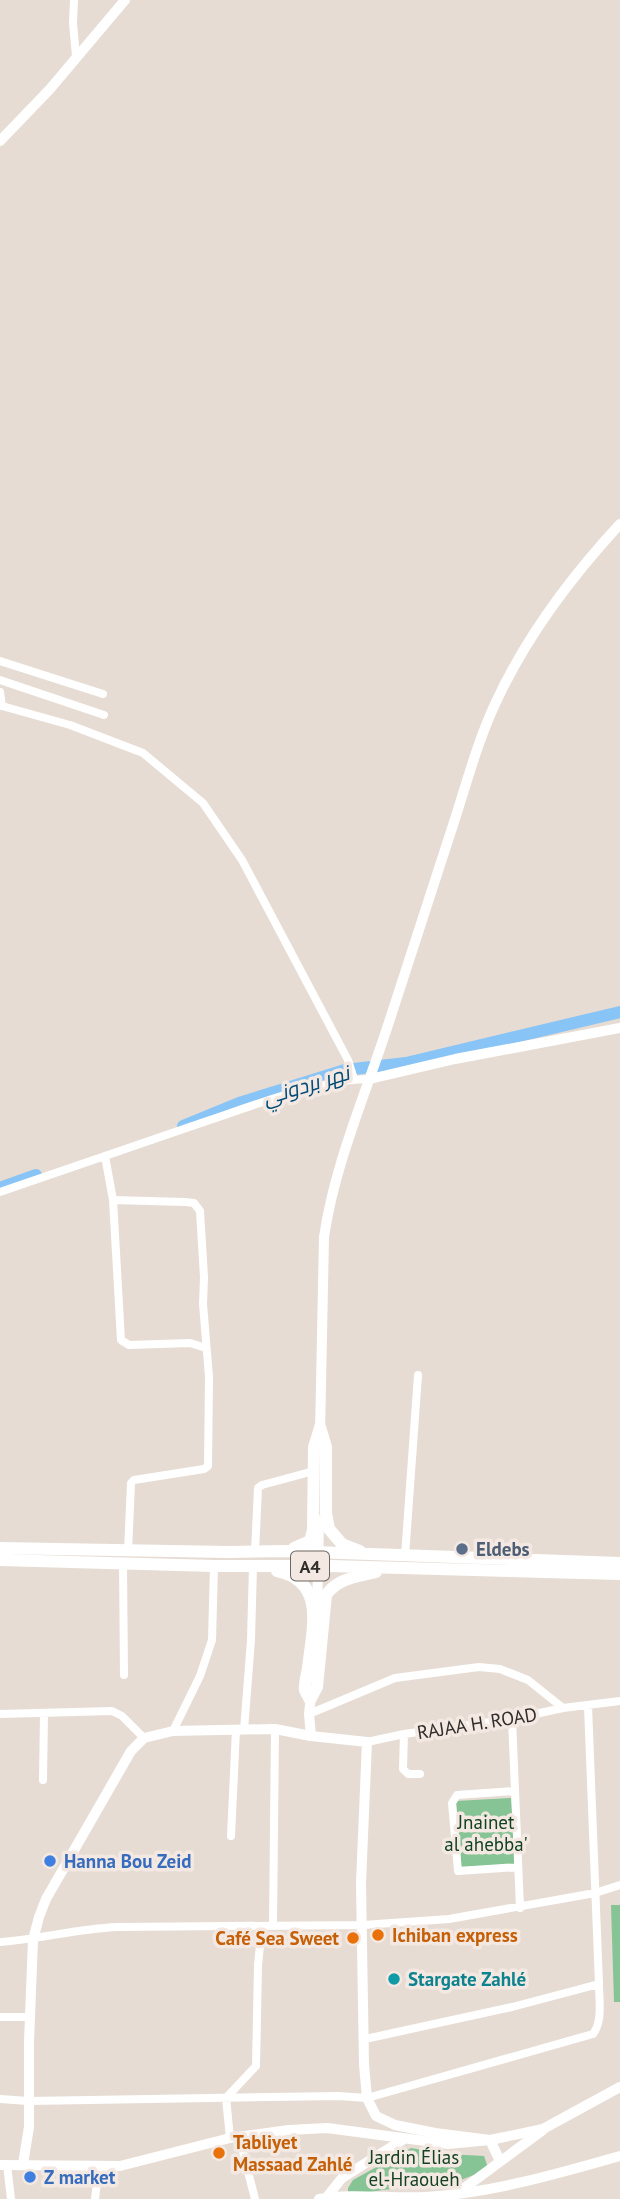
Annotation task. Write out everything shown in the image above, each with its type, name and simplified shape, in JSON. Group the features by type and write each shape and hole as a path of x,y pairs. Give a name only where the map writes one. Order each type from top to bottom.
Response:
{"highway":[{"path":"287,1551 306,1544 312,1537 314,1447 320,1427"},
{"path":"320,1427 326,1447 326,1513 329,1529 342,1544 367,1554"},
{"name":"A4","path":"0,1548 367,1554 620,1574"},
{"name":"A4","path":"0,1560 390,1568 620,1563"},
{"path":"253,1565 289,1573 297,1577 309,1591 312,1626 305,1689 310,1700"},
{"path":"310,1700 317,1687 328,1591 344,1580 390,1568"}],"main road":[{"path":"23,2164 29,2127 33,1940 38,1917 117,1772 138,1742 173,1731 275,1729 311,1737 309,1714 318,1604 321,1294 326,1224 335,1184 475,758 496,703 514,666 546,613 578,570 620,524"},
{"path":"3,2165 120,2166 234,2137 327,2128 448,2144 490,2140 543,2129 620,2087"}],"street":[{"path":"74,0 76,56"},
{"path":"0,141 50,89 125,0"},
{"path":"0,661 103,694"},
{"path":"0,680 104,715"},
{"path":"0,691 1,707 61,722 143,753 203,803 242,860 348,1060 353,1075"},
{"path":"0,1192 252,1106 353,1075 371,1076 620,1028"},
{"path":"105,1157 113,1200 121,1340 128,1345 190,1343 206,1348"},
{"path":"113,1200 185,1202 194,1203 198,1208 209,1377 208,1466 204,1469 134,1480 131,1483 128,1551"},
{"path":"405,1556 418,1374"},
{"path":"255,1552 258,1488 313,1471"},
{"path":"123,1564 124,1675"},
{"path":"231,1836 251,1640 253,1565"},
{"path":"173,1731 200,1675 212,1640 214,1566"},
{"path":"309,1714 395,1678 488,1666 528,1680 563,1708"},
{"name":"RAJAA H. ROAD","path":"367,1742 404,1734 512,1719 563,1708 620,1701"},
{"path":"0,2099 367,2098 593,2034 599,2020 599,1984 588,1706"},
{"path":"0,1714 112,1711 130,1722 144,1738"},
{"path":"43,1780 44,1714"},
{"path":"512,1719 520,1908"},
{"path":"273,1926 275,1729"},
{"path":"404,1734 403,1769 408,1774 420,1774"},
{"path":"311,1737 367,1742 361,1882 367,2098 376,2116 395,2125 490,2140 500,2161"},
{"path":"515,1791 457,1795 452,1803 458,1871 518,1867"},
{"path":"0,1942 33,1940 107,1927 363,1926 449,1919 520,1908 595,1893 620,1885"},
{"path":"226,2098 256,2066 258,1965 262,1926"},
{"path":"365,2039 512,2007 599,1984"},
{"path":"0,2017 30,2017"},
{"path":"226,2098 234,2137 255,2199"},
{"path":"453,2197 543,2129"},
{"path":"322,2198 342,2178 404,2139"},
{"path":"322,2198 453,2197 620,2156"},
{"path":"3,2165 11,2199"},
{"path":"94,2199 99,2166"}],"green space":[{"name":"Jnainet al ahebba'","path":"511,1798 516,1864 461,1867 456,1801"},
{"path":"611,1905 620,1905 620,2002 614,2002"},
{"name":"Jardin Élias el-Hraoueh","path":"411,2148 484,2156 488,2168 441,2185 348,2195 348,2188 353,2180"}],"waterway":[{"name":"نهر بردوني","path":"183,1126 239,1103 345,1070 406,1063 620,1012"},
{"name":"نهر بردوني","path":"0,1188 36,1175"}],"place":[{"name":"Eldebs","path":"462,1549"},
{"name":"Hanna Bou Zeid","path":"50,1861"},
{"name":"Ichiban express","path":"378,1935"},
{"name":"Café Sea Sweet","path":"353,1938"},
{"name":"Stargate Zahlé","path":"394,1979"},
{"name":"Tabliyet Massaad Zahlé","path":"219,2153"},
{"name":"Z market","path":"30,2177"}]}
